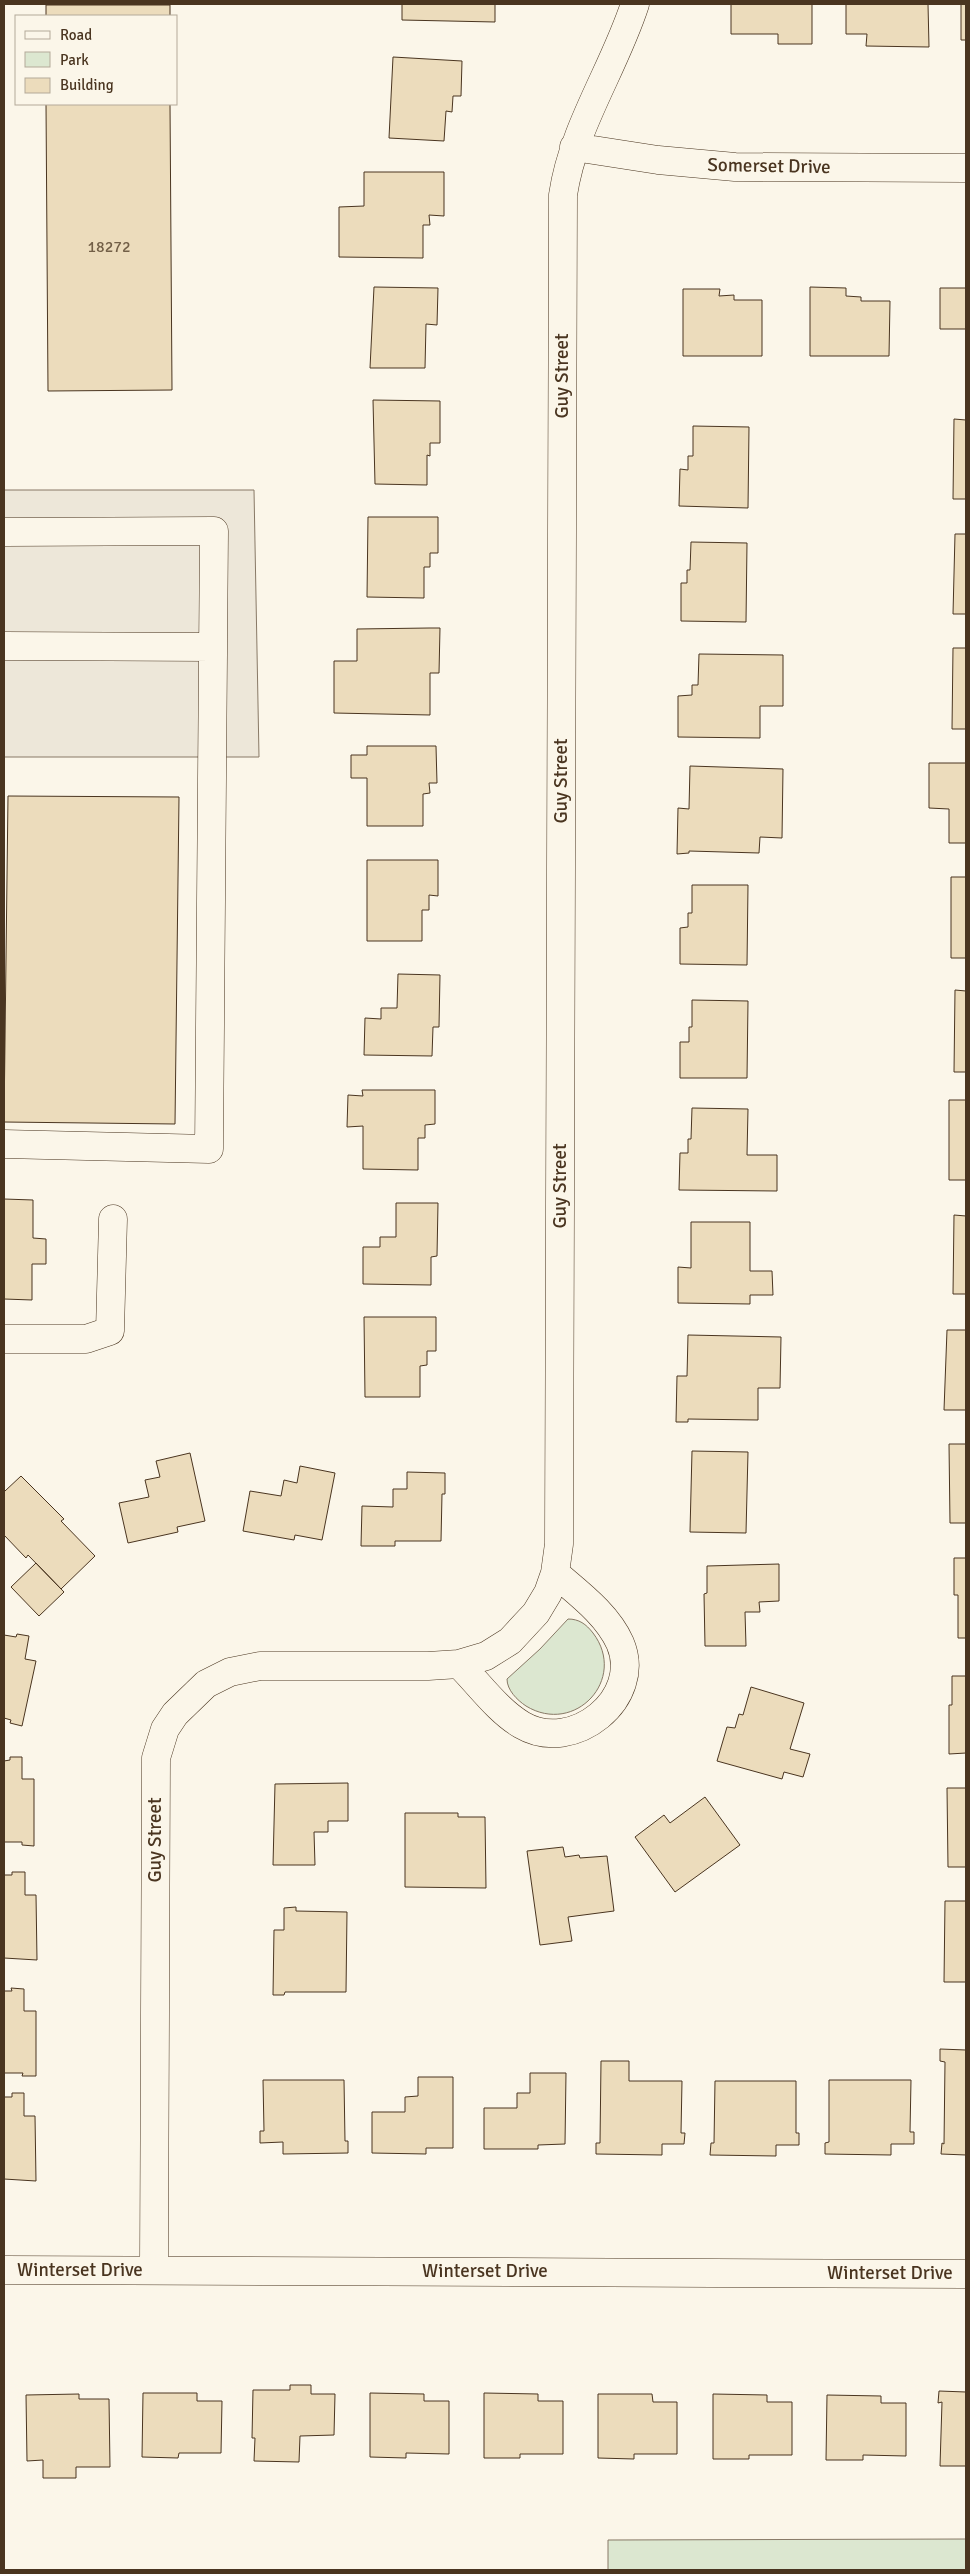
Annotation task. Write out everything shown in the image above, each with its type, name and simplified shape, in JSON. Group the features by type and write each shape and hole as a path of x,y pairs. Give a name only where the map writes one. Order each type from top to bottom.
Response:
{"street":[{"name":"Guy Street","path":"154,2269 156,1758 165,1729 188,1699 206,1684 230,1672 252,1667 459,1664 486,1656 510,1640 536,1613 548,1593 555,1573 559,1524 562,221 566,174 574,147 624,36 635,4"},
{"name":"Somerset Drive","path":"574,147 650,159 735,167 966,168"},
{"path":"4,532 214,531 208,1148 4,1144"},
{"path":"4,646 212,647"},
{"path":"4,1339 86,1339 110,1330 113,1219"},
{"path":"459,1664 507,1713 523,1725 541,1731 558,1733 578,1729 596,1720 610,1707 619,1691 623,1673 623,1655 620,1642 606,1622 555,1573"},
{"name":"Winterset Drive","path":"4,2270 154,2269 966,2274"}],"green space":[{"path":"568,1619 576,1620 588,1627 602,1651 604,1668 600,1684 591,1698 578,1708 562,1714 544,1713 519,1701 511,1691 507,1679 540,1649"},
{"path":"966,2539 966,2570 608,2570 608,2540"}],"shaded area":[{"path":"4,490 254,490 259,757 4,757"}],"building":[{"path":"402,4 495,4 495,22 402,20"},
{"path":"731,4 812,4 812,44 778,44 778,34 731,34"},
{"path":"846,4 928,4 929,47 866,46 867,34 846,34"},
{"path":"961,4 966,4 966,40 961,40"},
{"path":"46,5 170,5 170,15 46,15"},
{"path":"393,57 462,61 461,96 453,96 452,112 446,111 444,141 389,138"},
{"path":"46,105 170,105 172,390 48,391"},
{"path":"364,172 444,172 444,216 429,215 430,225 423,225 423,258 339,257 339,207 364,206"},
{"path":"374,287 438,288 437,325 426,324 425,368 370,368"},
{"path":"810,287 846,288 846,296 861,297 861,301 890,301 889,356 810,356"},
{"path":"940,288 966,288 966,329 940,329"},
{"path":"683,289 720,289 719,296 734,295 734,300 762,300 762,356 683,356"},
{"path":"373,400 440,401 440,443 430,443 430,456 427,455 427,485 375,484"},
{"path":"954,419 966,420 966,499 953,499"},
{"path":"693,426 749,427 748,508 679,506 680,469 688,470 688,456 693,456"},
{"path":"368,517 438,517 438,553 430,553 430,567 424,567 424,598 367,597"},
{"path":"955,534 966,534 966,614 953,614"},
{"path":"691,542 747,543 746,622 681,621 681,583 687,583 687,570 690,570"},
{"path":"440,628 439,673 430,673 430,715 334,713 334,661 357,661 357,629"},
{"path":"953,648 966,648 966,729 952,729"},
{"path":"699,654 783,655 783,706 760,706 760,738 678,737 678,696 692,695 692,685 698,685"},
{"path":"367,746 436,746 437,783 429,783 430,793 423,794 423,826 367,826 367,778 351,778 351,755 367,755"},
{"path":"929,763 966,763 966,843 949,843 949,809 929,808"},
{"path":"690,766 783,769 782,838 760,837 759,853 689,851 689,853 677,854 678,808 689,809"},
{"path":"8,796 179,797 175,1124 4,1122"},
{"path":"367,860 438,860 438,896 429,895 429,910 422,910 422,941 367,941"},
{"path":"951,877 966,877 966,958 951,958"},
{"path":"692,885 748,885 747,965 680,964 680,928 688,927 688,913 692,913"},
{"path":"398,974 440,975 439,1027 433,1027 432,1056 364,1055 365,1018 381,1019 381,1008 397,1008"},
{"path":"955,990 966,991 966,1072 954,1072"},
{"path":"692,1000 748,1001 747,1078 680,1078 680,1042 689,1042 689,1027 692,1027"},
{"path":"362,1090 435,1090 435,1124 425,1125 425,1138 418,1138 418,1170 363,1169 363,1126 347,1127 348,1095 363,1096"},
{"path":"949,1100 966,1100 966,1180 949,1180"},
{"path":"692,1108 748,1109 747,1155 777,1155 777,1191 679,1190 680,1153 688,1153 688,1139 691,1139"},
{"path":"4,1199 33,1200 33,1238 46,1239 46,1264 32,1264 32,1300 4,1299"},
{"path":"396,1203 438,1203 437,1256 431,1257 431,1285 363,1284 363,1247 380,1247 380,1237 396,1237"},
{"path":"954,1215 966,1216 966,1294 953,1294"},
{"path":"691,1222 750,1222 750,1271 772,1271 773,1295 750,1295 750,1304 678,1303 678,1267 691,1268"},
{"path":"364,1317 436,1317 436,1351 427,1351 427,1365 420,1366 420,1397 365,1397"},
{"path":"947,1330 966,1330 966,1410 944,1410"},
{"path":"688,1335 781,1337 780,1388 758,1388 758,1420 688,1419 688,1422 676,1422 677,1376 687,1376"},
{"path":"949,1444 966,1444 966,1523 950,1523"},
{"path":"692,1451 748,1452 746,1533 690,1532"},
{"path":"190,1453 205,1521 177,1527 178,1532 128,1543 119,1503 149,1497 145,1480 160,1477 156,1461"},
{"path":"300,1466 335,1473 322,1540 295,1535 294,1540 243,1531 250,1491 281,1496 284,1480 297,1483"},
{"path":"407,1472 445,1473 445,1494 442,1494 441,1541 395,1541 395,1546 361,1546 362,1506 393,1507 393,1489 407,1489"},
{"path":"21,1476 64,1519 61,1521 95,1556 61,1589 28,1555 26,1558 4,1535 4,1490"},
{"path":"954,1558 966,1558 966,1638 958,1638 958,1595 954,1595"},
{"path":"36,1563 64,1592 39,1616 11,1587"},
{"path":"779,1564 779,1601 759,1602 760,1612 745,1612 746,1646 705,1646 704,1594 707,1593 707,1566"},
{"path":"17,1634 29,1636 25,1659 36,1661 22,1726 10,1723 11,1720 4,1718 4,1635 16,1637"},
{"path":"952,1676 966,1676 966,1753 949,1754 949,1705 952,1705"},
{"path":"751,1687 804,1703 790,1749 810,1754 803,1777 784,1772 782,1779 717,1761 727,1727 735,1728 739,1714 743,1715"},
{"path":"10,1757 22,1757 22,1779 34,1779 34,1846 22,1845 22,1842 4,1842 4,1761 10,1760"},
{"path":"348,1783 348,1821 328,1821 328,1832 314,1832 315,1865 273,1865 275,1784"},
{"path":"947,1788 966,1788 966,1867 948,1867"},
{"path":"705,1797 740,1845 675,1892 635,1837 664,1815 670,1823"},
{"path":"405,1813 458,1813 458,1817 485,1817 486,1888 405,1887"},
{"path":"563,1847 565,1857 579,1855 580,1858 607,1856 614,1911 568,1917 572,1941 540,1945 527,1851"},
{"path":"12,1872 25,1872 25,1895 36,1895 37,1960 4,1958 4,1875 12,1875"},
{"path":"945,1901 966,1901 966,1982 944,1982"},
{"path":"296,1907 296,1911 347,1912 346,1992 285,1992 284,1995 273,1995 274,1930 284,1930 284,1908"},
{"path":"11,1988 24,1989 24,2011 36,2011 36,2076 22,2076 23,2073 4,2073 4,1991 12,1991"},
{"path":"940,2049 966,2050 966,2155 941,2154 942,2143 944,2144 945,2062 940,2061"},
{"path":"601,2061 629,2061 629,2081 682,2081 681,2133 685,2133 684,2144 662,2144 662,2155 596,2154 596,2143 600,2143"},
{"path":"530,2073 566,2073 565,2144 538,2145 538,2149 484,2149 484,2108 517,2108 517,2093 530,2093"},
{"path":"418,2077 453,2077 453,2148 426,2148 426,2154 372,2153 372,2112 405,2112 405,2097 418,2096"},
{"path":"263,2080 344,2080 345,2141 348,2141 348,2153 283,2154 283,2142 260,2143 260,2131 264,2131"},
{"path":"829,2080 911,2080 910,2132 914,2132 914,2144 891,2144 891,2155 825,2154 825,2143 829,2142"},
{"path":"715,2081 796,2081 796,2133 799,2133 799,2145 776,2145 776,2156 710,2155 711,2143 714,2143"},
{"path":"12,2093 24,2093 24,2116 35,2116 36,2181 4,2179 4,2097 12,2097"},
{"path":"290,2385 311,2385 311,2394 335,2394 334,2435 300,2436 299,2462 254,2461 255,2438 252,2438 253,2390 290,2390"},
{"path":"939,2391 966,2392 966,2466 940,2466 942,2402 938,2403"},
{"path":"143,2393 197,2393 197,2401 222,2401 221,2453 179,2453 178,2458 142,2457"},
{"path":"370,2393 424,2394 424,2401 449,2401 449,2454 406,2453 406,2458 370,2457"},
{"path":"484,2393 538,2394 538,2401 563,2401 563,2454 520,2454 520,2458 484,2458"},
{"path":"79,2394 79,2399 109,2399 110,2467 76,2467 76,2478 43,2478 43,2460 27,2461 26,2395"},
{"path":"598,2394 652,2394 653,2402 677,2402 677,2454 634,2454 634,2459 598,2458"},
{"path":"713,2394 767,2395 767,2402 792,2402 792,2455 749,2455 749,2459 713,2459"},
{"path":"827,2395 881,2396 881,2403 906,2403 906,2456 863,2455 863,2460 826,2460"}]}
